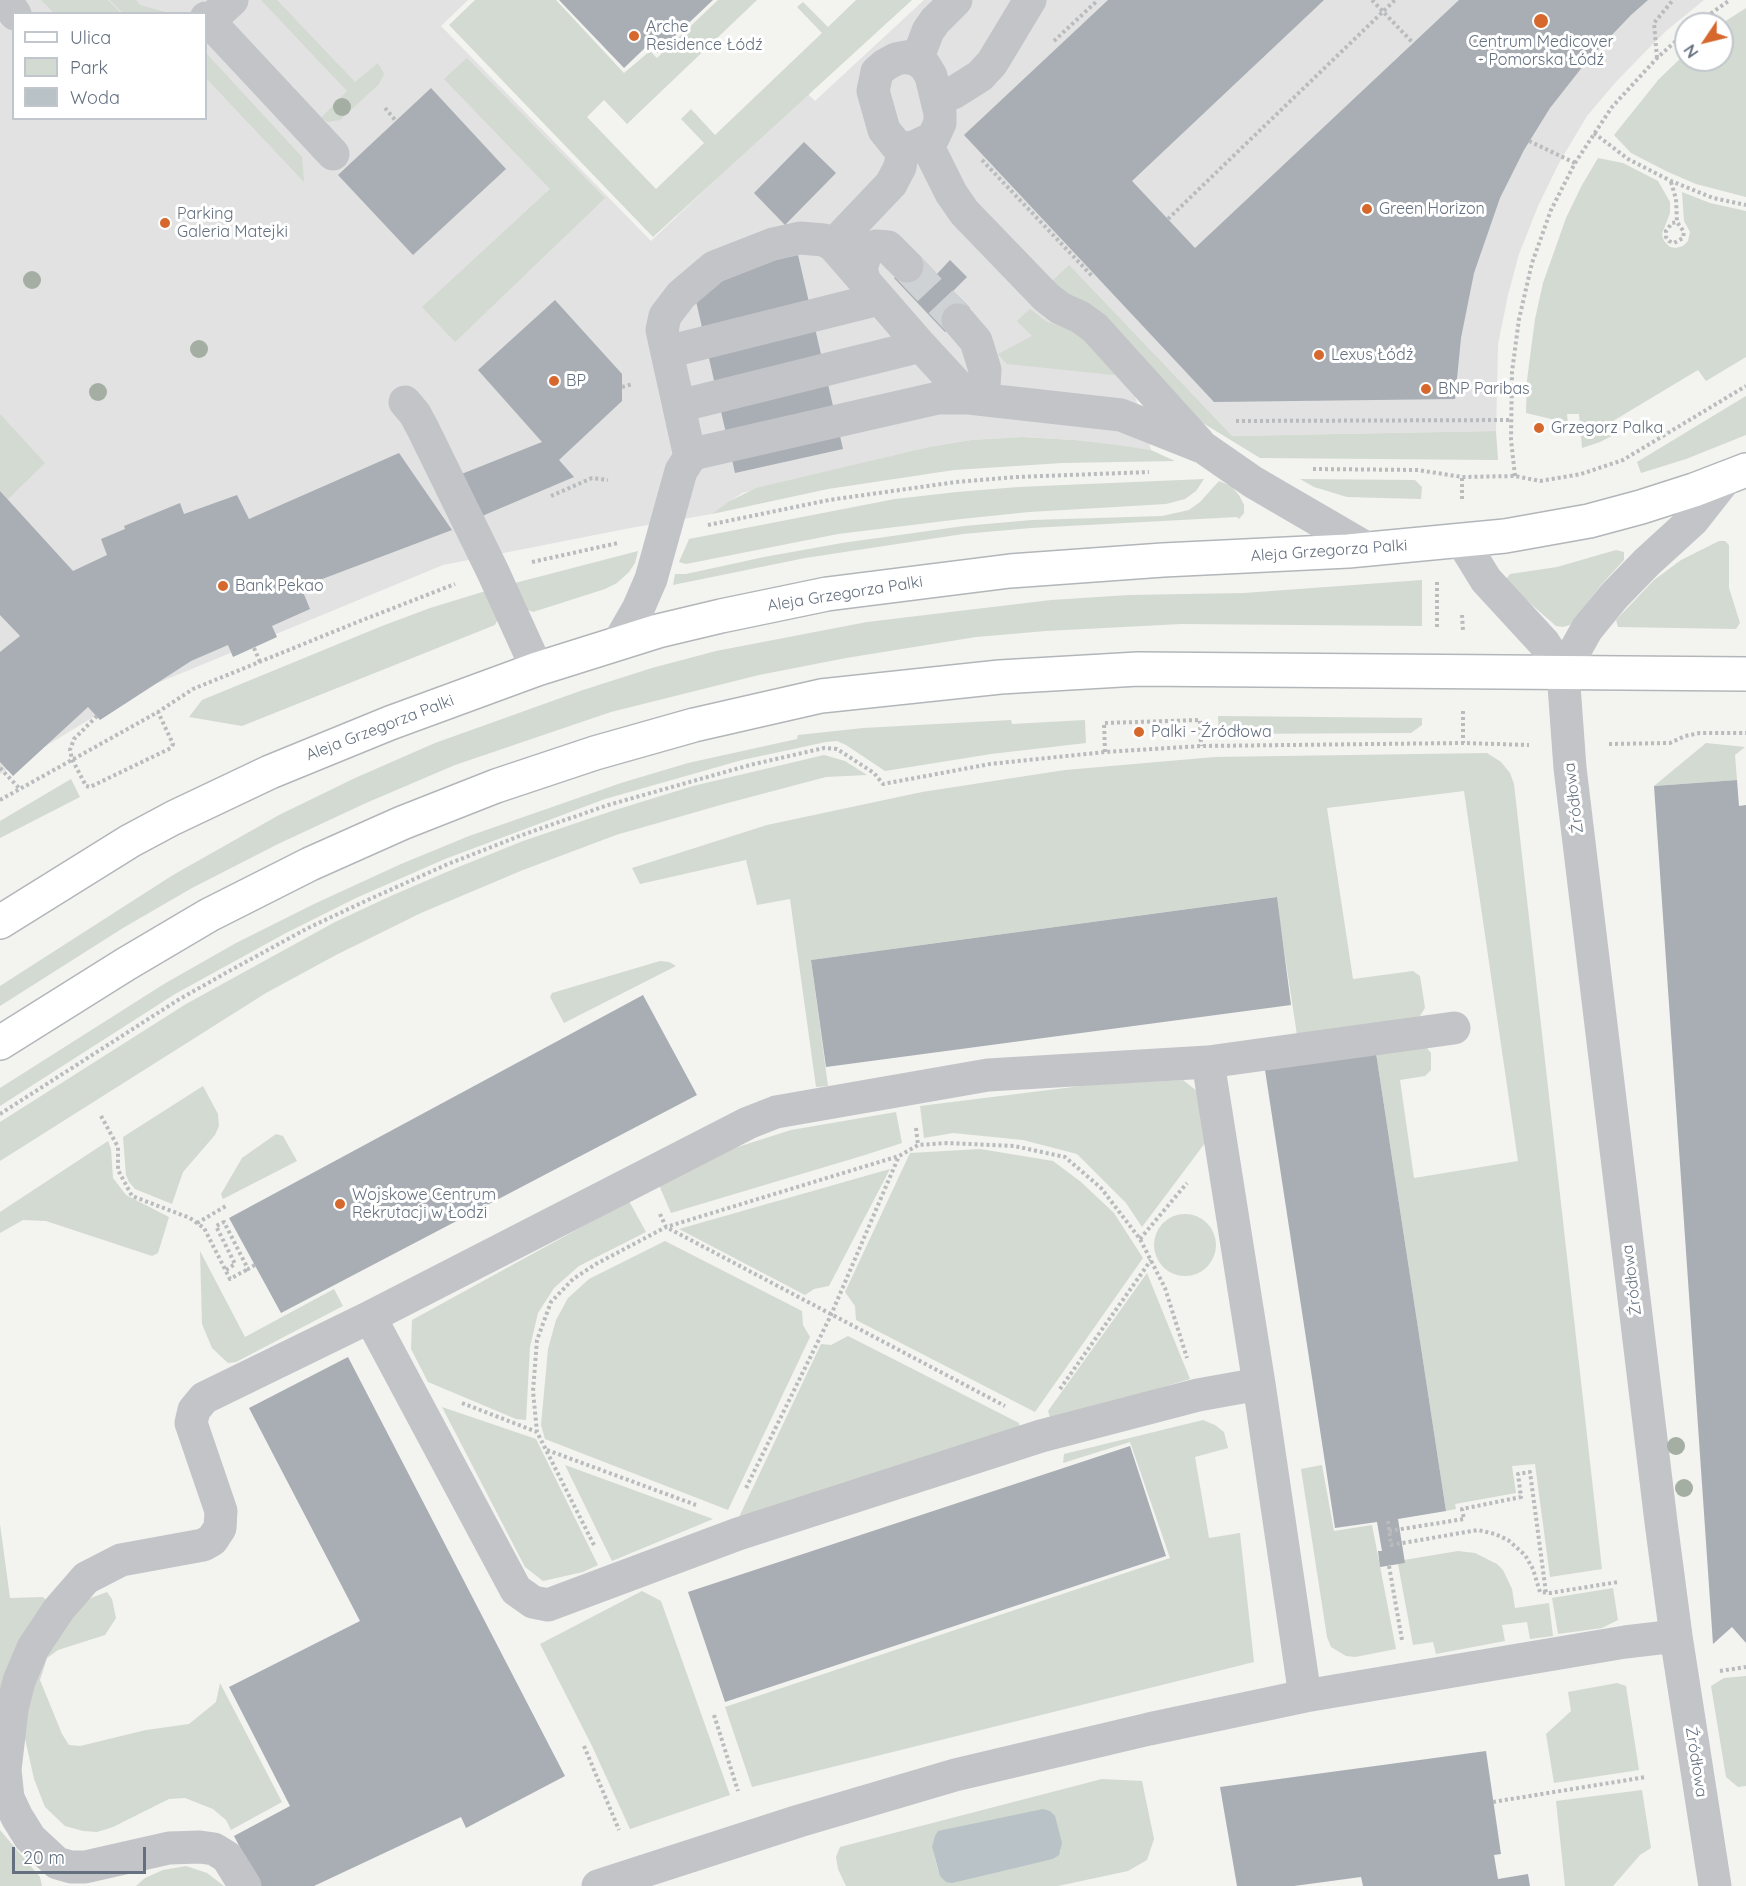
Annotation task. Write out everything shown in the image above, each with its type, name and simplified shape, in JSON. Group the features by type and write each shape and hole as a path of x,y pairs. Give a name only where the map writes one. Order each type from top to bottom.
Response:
{"main road":[{"name":"Aleja Grzegorza Palki","path":"0,922 109,853 221,795 330,747 537,669 619,642 721,616 828,594 886,585 1010,571 1368,549 1534,532 1589,521 1652,504 1736,474"},
{"path":"0,1043 209,915 310,864 402,823 496,786 595,753 694,725 821,696 988,678 1086,671 1233,668 1746,674"}],"street":[{"path":"917,60 928,31 956,0"},
{"path":"937,100 980,76 992,63 1030,0"},
{"path":"207,11 333,154"},
{"path":"906,57 917,60 925,66 931,76 937,100 940,123 933,138 914,146 896,145 884,130 873,91 877,72 885,64 896,59 906,57"},
{"path":"833,245 891,184 914,146"},
{"path":"914,146 964,212 1046,297 1060,308 1080,317 1095,328 1204,448 1253,482 1368,549"},
{"path":"690,457 662,330 665,316 681,295 714,267 773,244 792,240 824,240 833,245 969,398"},
{"path":"872,290 861,269 868,250 876,246 888,247 907,266"},
{"path":"667,352 872,290"},
{"path":"958,320 976,341 985,370 984,386 969,398"},
{"path":"680,406 921,346"},
{"path":"619,642 638,609 651,579 681,471 690,457 697,453 938,398 969,398 1121,415 1204,448"},
{"path":"405,402 423,429 494,572 537,669"},
{"path":"1462,540 1486,580 1544,643 1563,672 1587,629 1614,596 1693,520 1736,474"},
{"name":"Źródłowa","path":"1563,672 1570,768 1676,1636 1715,1886"},
{"path":"245,1886 227,1857 214,1850 200,1847 169,1848 84,1867 71,1867 57,1863 30,1838 8,1798 6,1770 12,1709 19,1681 33,1648 59,1609 86,1578 121,1560 203,1545 212,1540 220,1528 221,1510 191,1424 194,1410 204,1398 370,1317 748,1123 776,1112 988,1076 1208,1062 1454,1028"},
{"path":"1208,1062 1305,1696"},
{"path":"370,1317 516,1590 533,1602 548,1605 612,1581 734,1526 1039,1429 1259,1384"},
{"path":"598,1886 799,1821 955,1775 1149,1729 1305,1696 1625,1642 1676,1636"}],"path":[{"path":"1046,49 1098,0"},
{"path":"1372,0 1413,43"},
{"path":"1168,219 1395,0"},
{"path":"1657,58 1654,23 1673,0"},
{"path":"1713,12 1730,0"},
{"path":"1515,476 1511,420 1512,372 1519,319 1532,263 1551,210 1575,163 1612,107 1674,43"},
{"path":"385,108 396,121"},
{"path":"1594,133 1628,159 1671,181 1713,198 1746,205"},
{"path":"1529,141 1575,163"},
{"path":"979,158 1092,276"},
{"path":"1671,181 1676,199 1677,222 1682,226 1683,238 1674,243 1666,237 1666,231 1672,223 1677,222"},
{"path":"1302,469 1418,470 1462,477 1515,476 1539,481 1581,474 1623,460 1746,386"},
{"path":"1231,421 1511,420"},
{"path":"0,800 158,712 193,689 425,595 494,572 829,500 936,484 1016,477 1160,471"},
{"path":"1462,477 1462,501"},
{"path":"551,496 592,478 608,480"},
{"path":"1437,582 1437,627"},
{"path":"254,648 260,662"},
{"path":"97,716 74,739 70,750 72,759 86,786 90,787 171,748 173,744 158,712"},
{"path":"1463,717 1463,743"},
{"path":"1105,752 1104,723 1200,720 1201,746"},
{"path":"1640,744 1670,743 1684,736 1700,733 1746,733"},
{"path":"0,1114 150,1018 231,970 308,928 448,864 608,805 689,781 824,748 837,749 853,758 874,773 883,784 990,764 1105,752 1201,746 1463,743 1516,745"},
{"path":"0,768 20,789"},
{"path":"101,1116 118,1147 118,1170 132,1196 190,1218 204,1228 230,1279 255,1265"},
{"path":"612,1581 537,1432 533,1391 537,1340 551,1302 580,1274 666,1227 899,1156 918,1145 947,1143 1014,1146 1065,1157 1101,1188 1140,1239 1165,1288 1198,1395"},
{"path":"547,1450 734,1526 831,1315 899,1156"},
{"path":"644,1176 666,1227 1039,1429 1151,1260"},
{"path":"197,1223 226,1206"},
{"path":"226,1270 235,1264 216,1226 224,1222 248,1269"},
{"path":"1389,1531 1464,1520 1462,1509 1521,1497 1518,1474 1530,1472 1546,1593"},
{"path":"1388,1521 1391,1545 1478,1530 1508,1540 1525,1555 1533,1569 1540,1592 1618,1582"},
{"path":"1389,1566 1403,1646"},
{"path":"1714,1673 1746,1667"},
{"path":"714,1715 738,1791"},
{"path":"584,1746 619,1830"},
{"path":"1493,1802 1646,1777"}],"shaded area":[{"path":"0,0 468,0 441,26 651,241 807,93 815,101 924,0 1704,0 1689,12 1674,12 1674,24 1614,84 1587,116 1559,163 1538,206 1519,254 1498,344 1496,431 1227,436 1131,383 1151,450 1075,440 1022,437 971,440 929,447 742,493 712,514 443,565 131,694 0,774"}],"green space":[{"path":"41,0 108,0 120,12 53,12"},
{"path":"110,0 136,0 140,5 165,12 122,12"},
{"path":"261,0 277,0 355,82 378,63 384,74 379,84 340,120 328,122 321,118 347,91"},
{"path":"475,0 556,0 624,73 650,51 657,58 718,0 757,0 627,124 604,100 587,117 656,189 704,143 681,119 691,109 715,135 822,33 797,7 803,2 828,27 856,0 912,0 653,237 449,25"},
{"path":"1746,8 1746,197 1696,184 1668,172 1631,153 1614,135 1659,79 1674,65 1674,72 1734,72 1734,16"},
{"path":"207,54 302,157 304,182 207,79"},
{"path":"467,58 605,198 455,342 422,307 550,189 444,79"},
{"path":"1598,158 1623,163 1658,181 1670,202 1670,213 1662,234 1664,241 1670,247 1683,246 1688,241 1690,232 1684,221 1682,192 1710,203 1746,211 1746,357 1706,381 1698,370 1613,421 1620,432 1582,448 1579,414 1567,414 1568,423 1526,413 1527,380 1535,319 1543,283 1566,218"},
{"path":"1069,265 1232,436 1496,431 1498,460 1260,458 1193,417 1051,282"},
{"path":"1030,309 1047,322 1076,330 1116,372 1114,375 1007,364 998,354 1032,336 1017,321"},
{"path":"1746,396 1746,435 1686,459 1641,473 1637,462"},
{"path":"0,414 45,463 8,499 0,491"},
{"path":"1022,437 1075,440 1151,450 1175,461 1062,463 954,470 828,489 712,514 728,502 756,488 929,447 971,440"},
{"path":"1204,479 1196,491 1185,499 1166,504 1029,512 961,519 838,534 686,564 679,562 689,539 895,499 1018,487"},
{"path":"1300,479 1415,480 1422,487 1421,499 1347,497 1314,487"},
{"path":"1219,481 1231,486 1239,495 1244,505 1244,513 1239,519 1237,517 1031,528 963,534 805,558 673,585 675,574 686,574 842,543 964,526 1032,520 1162,516 1189,510 1200,502"},
{"path":"1719,541 1725,541 1729,545 1729,588 1740,623 1736,629 1618,627 1616,620 1654,580 1681,560"},
{"path":"1616,550 1624,552 1624,560 1570,625 1556,626 1507,583 1506,579 1510,574 1557,567"},
{"path":"638,551 635,563 617,583 533,612 521,607 511,584"},
{"path":"1422,580 1422,626 1181,624 976,637 759,675 611,712 455,765 278,844 192,888 123,928 0,1006 0,986 173,875 279,815 435,743 652,668 716,651 867,622 1051,600 1129,595 1244,593"},
{"path":"489,590 500,615 495,625 242,726 189,717 202,700 382,626"},
{"path":"1218,716 1422,718 1422,725 1411,733 1219,734"},
{"path":"1011,720 1012,724 1085,720 1086,743 991,754 885,771 846,745 837,741 826,742 742,760 605,799 445,859 356,898 286,933 175,994 0,1106 0,1088 164,984 236,943 314,904 469,836 621,783 688,763 797,739 798,735 863,728"},
{"path":"1706,743 1745,747 1735,755 1737,780 1654,786"},
{"path":"1487,753 1501,762 1510,773 1514,784 1602,1569 1550,1577 1535,1464 1512,1466 1516,1493 1455,1504 1456,1509 1446,1511 1376,1053 1426,1047 1431,1053 1431,1070 1425,1076 1400,1080 1414,1178 1518,1161 1464,791 1327,808 1353,979 1413,971 1420,976 1425,1008 1420,1016 1412,1020 1297,1035 1276,897 811,960 828,1086 816,1087 790,899 757,905 746,860 640,884 632,868 767,825 922,792 1065,770 1215,757"},
{"path":"824,755 845,761 867,775 826,777 616,835 523,870 421,913 266,993 0,1161 0,1122 186,1004 335,922 393,895 523,841 693,786"},
{"path":"71,779 80,797 0,838 0,821"},
{"path":"660,961 676,966 564,1023 550,997 552,993"},
{"path":"1183,1080 1202,1095 1208,1139 1142,1227 1126,1203 1077,1154 1023,1140 953,1133 924,1138 920,1106 1089,1085"},
{"path":"203,1086 218,1114 219,1126 215,1135 183,1172 172,1204 135,1189 126,1175 123,1137"},
{"path":"896,1112 902,1143 865,1155 671,1213 659,1185 722,1152 791,1130"},
{"path":"276,1134 283,1136 297,1161 223,1199 221,1194 242,1158"},
{"path":"108,1141 111,1149 113,1178 126,1195 169,1217 158,1253 152,1256 46,1221 23,1220 0,1233 0,1212"},
{"path":"980,1149 1053,1161 1081,1182 1114,1213 1143,1258 1035,1412 856,1320 855,1306 845,1292 910,1153"},
{"path":"890,1169 829,1286 814,1289 805,1295 679,1229"},
{"path":"629,1201 646,1232 579,1266 554,1288 538,1313 530,1347 526,1420 516,1419 428,1382 411,1349 412,1320"},
{"path":"1185,1214 1207,1223 1216,1245 1207,1267 1185,1276 1163,1267 1154,1245 1163,1223"},
{"path":"665,1241 802,1311 803,1325 810,1337 728,1510 545,1439 541,1425 548,1349 556,1320 568,1298 589,1279"},
{"path":"200,1251 245,1337 334,1289 343,1306 236,1362 228,1363 212,1348 202,1324"},
{"path":"1147,1273 1190,1379 1051,1421 1048,1411"},
{"path":"848,1336 1019,1423 1020,1430 739,1517 821,1344 831,1345"},
{"path":"442,1407 536,1439 598,1565 583,1572 543,1581 525,1567"},
{"path":"1203,1420 1224,1432 1228,1448 1195,1457 1209,1538 1240,1533 1254,1662 752,1787 725,1707 1170,1558 1130,1442 1063,1463 1064,1454"},
{"path":"565,1465 713,1519 612,1561"},
{"path":"1322,1465 1334,1531 1372,1525 1396,1649 1355,1657 1346,1656 1331,1647 1327,1637 1301,1469"},
{"path":"0,1524 10,1598 43,1597 48,1602 0,1701"},
{"path":"1458,1551 1475,1553 1497,1564 1503,1570 1512,1589 1515,1608 1549,1603 1553,1636 1530,1639 1527,1622 1502,1625 1505,1641 1436,1654 1433,1642 1413,1645 1398,1564 1405,1563 1404,1560"},
{"path":"1613,1588 1618,1620 1602,1628 1558,1634 1552,1598"},
{"path":"642,1591 661,1601 730,1795 630,1829 592,1746 540,1644"},
{"path":"107,1592 112,1599 116,1618 105,1635 58,1650 47,1658 40,1680 62,1734 69,1745 80,1746 146,1730 189,1724 216,1702 220,1683 282,1802 231,1830 226,1820 213,1809 185,1798 169,1799 113,1827 97,1832 65,1826 45,1807 34,1779 22,1725 25,1701 61,1620 88,1599"},
{"path":"1746,1676 1746,1786 1738,1787 1726,1777 1711,1686 1724,1678"},
{"path":"1617,1683 1626,1686 1639,1770 1554,1783 1546,1734 1571,1711 1568,1692"},
{"path":"1102,1779 1142,1781 1154,1839 1147,1860 1128,1871 1058,1886 846,1886 838,1869 836,1857 840,1847","holes":["932,1847 1061,1850 1053,1859 946,1882 938,1870"]},
{"path":"1642,1790 1651,1848 1640,1855 1613,1886 1565,1886 1556,1801"},
{"path":"0,1830 40,1877 42,1886 0,1886"},
{"path":"186,1866 207,1873 224,1886 136,1886 145,1878 163,1870"}],"water":[{"path":"1043,1809 1055,1816 1062,1843 1059,1855 1053,1859 952,1883 946,1882 940,1876 932,1847 938,1831"}],"building":[{"name":"Arche Residence Łódź","path":"559,0 713,0 657,53 648,45 624,68"},
{"name":"Green Horizon","path":"1108,0 1324,0 1132,181 1195,248 1459,0 1648,0 1587,61 1550,108 1524,150 1500,198 1474,273 1461,338 1455,399 1214,402 964,135"},
{"path":"431,88 506,169 413,255 338,175"},
{"path":"804,142 836,173 785,225 754,193"},
{"path":"798,255 843,449 735,473 691,279"},
{"path":"919,255 937,274 950,260 967,277 953,291 970,308 945,332 894,278"},
{"name":"BP","path":"555,300 622,374 622,401 559,460 574,477 475,519 459,475 542,442 478,370"},
{"path":"399,453 452,530 301,587 310,609 272,626 277,637 233,657 228,645 191,661 100,720 88,707 13,776 0,762 0,652 20,636 0,615 0,491 73,571 107,555 101,539 125,529 124,526 180,503 184,514 237,495 249,519"},
{"path":"1737,780 1739,806 1746,805 1746,1643 1732,1627 1713,1644 1654,786"},
{"path":"1277,897 1291,1005 826,1067 811,960"},
{"path":"643,995 697,1095 281,1313 229,1218"},
{"path":"1376,1053 1446,1511 1398,1519 1405,1563 1380,1567 1378,1551 1382,1551 1377,1522 1335,1528 1265,1070"},
{"path":"348,1357 565,1776 466,1828 461,1817 314,1886 260,1886 234,1836 290,1806 229,1687 360,1621 249,1408"},
{"path":"1130,1446 1166,1556 725,1702 688,1592"},
{"path":"1486,1751 1501,1854 1494,1855 1498,1879 1528,1874 1530,1886 1363,1886 1361,1877 1294,1886 1237,1886 1220,1787"}],"tunnel":[{"path":"907,266 958,320"}],"place":[{"name":"Centrum Medicover - Pomorska Łódź","path":"1541,21"},
{"name":"Arche Residence Łódź","path":"634,36"},
{"name":"Green Horizon","path":"1367,209"},
{"name":"Parking Galeria Matejki","path":"165,223"},
{"name":"Lexus Łódź","path":"1319,355"},
{"name":"BP","path":"554,381"},
{"name":"BNP Paribas","path":"1426,389"},
{"name":"Grzegorz Palka","path":"1539,428"},
{"name":"Bank Pekao","path":"223,586"},
{"name":"Palki - Źródłowa","path":"1139,732"},
{"name":"Wojskowe Centrum Rekrutacji w Łodzi","path":"340,1204"}]}
